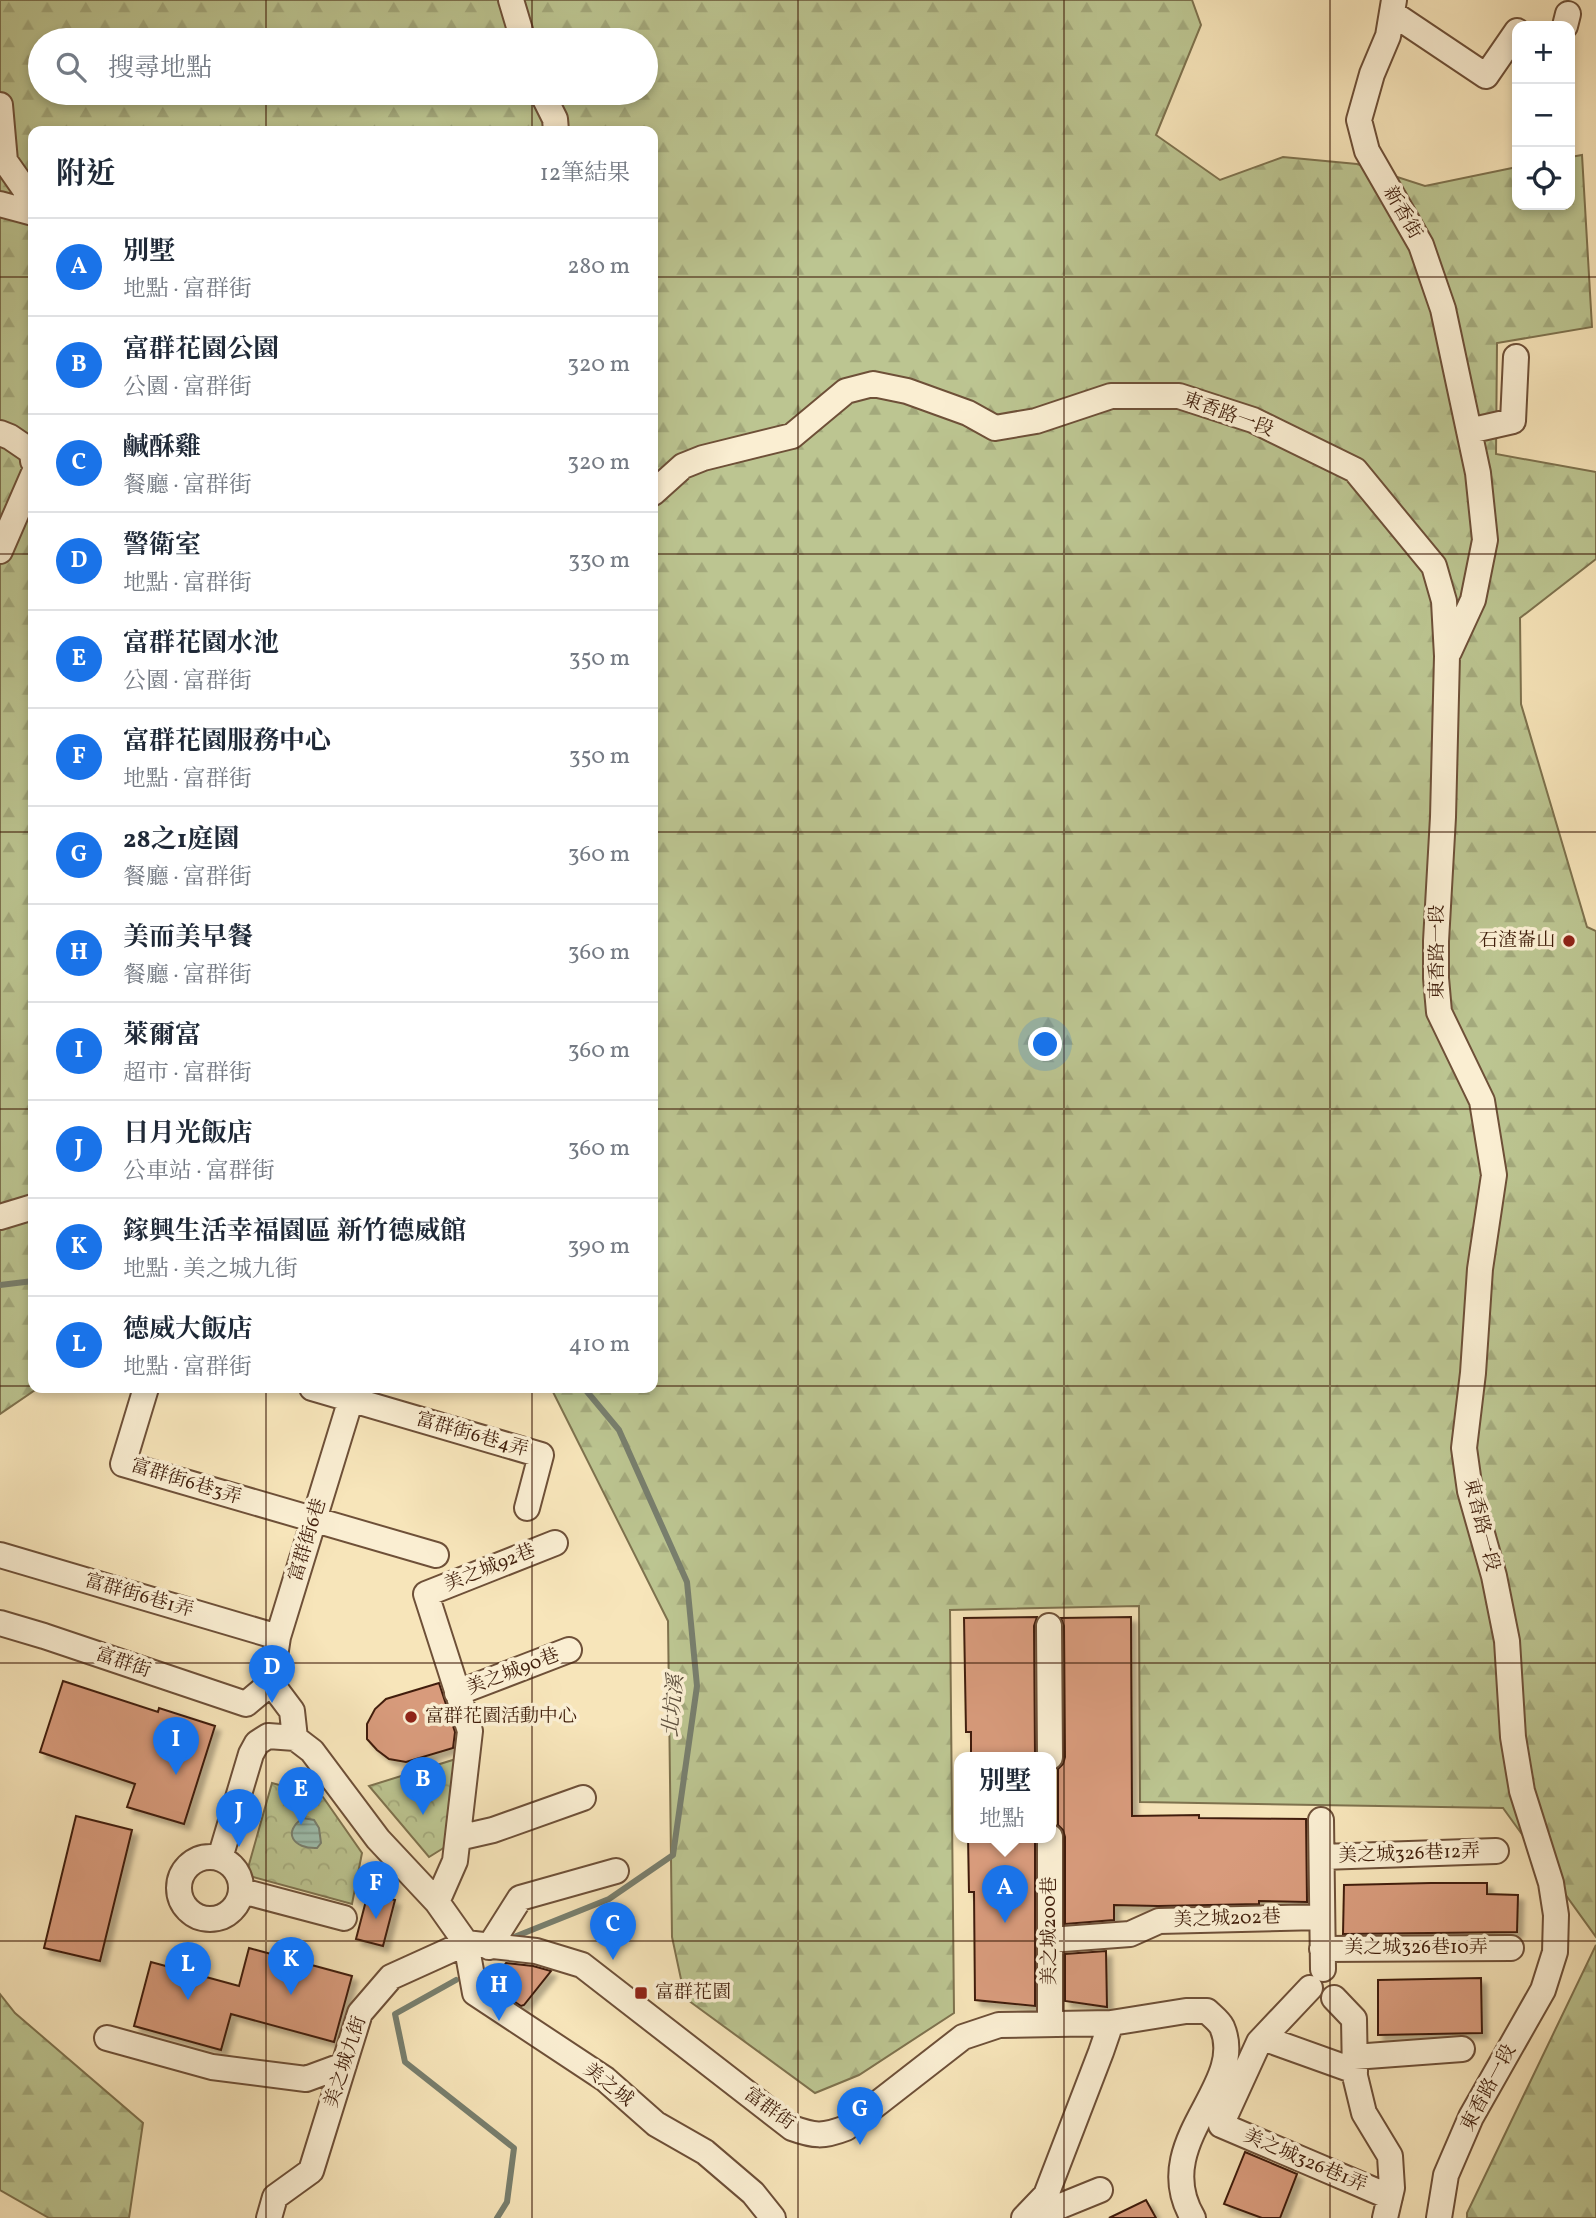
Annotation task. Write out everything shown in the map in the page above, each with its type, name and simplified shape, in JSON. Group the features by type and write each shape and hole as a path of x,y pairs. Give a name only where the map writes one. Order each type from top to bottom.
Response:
{"street":[{"path":"511,0 519,28"},
{"path":"1393,6 1486,76 1512,38"},
{"name":"新香街","path":"1393,6 1388,36 1372,74 1359,120 1367,152 1421,244 1443,309 1478,473 1485,540 1473,600 1447,656"},
{"path":"0,105 5,161 28,193"},
{"path":"548,105 556,126"},
{"path":"0,204 28,212"},
{"path":"1468,431 1513,421 1516,357"},
{"name":"東香路一段","path":"658,488 683,466 704,458 792,436 846,391 873,384 907,391 968,413 995,428 1036,421 1111,396 1179,396 1253,420 1355,470 1434,566 1444,601 1447,656 1436,978 1439,1012 1482,1101 1494,1175 1480,1269 1473,1373 1464,1448 1470,1491 1494,1576 1507,1641 1513,1737 1522,1791 1551,1883 1556,1916 1555,1952 1543,1990 1471,2117 1446,2175 1439,2218"},
{"path":"0,433 28,450"},
{"path":"0,551 28,487"},
{"path":"0,1217 28,1209"},
{"name":"富群街6巷3弄","path":"145,1393 123,1464 314,1520"},
{"path":"330,1393 351,1399"},
{"name":"富群街6巷4弄","path":"351,1399 541,1455 527,1508"},
{"name":"富群街6巷","path":"271,1683 278,1637 351,1399"},
{"path":"314,1520 436,1555"},
{"name":"美之城92巷","path":"457,1693 426,1594 555,1543"},
{"name":"富群街6巷1弄","path":"0,1555 278,1637"},
{"name":"富群街","path":"0,1623 246,1704"},
{"path":"1049,1626 1050,1752"},
{"name":"美之城90巷","path":"457,1693 569,1650"},
{"path":"268,1736 246,1704 271,1683 292,1711 295,1738"},
{"path":"437,1902 455,1861 470,1731 457,1693"},
{"path":"220,1858 251,1754 257,1743 268,1736 295,1738 312,1751 378,1839 478,1945 520,1898 616,1871"},
{"path":"458,1838 493,1830 583,1798"},
{"path":"1321,1820 1322,1916 1318,1969 1263,2038 1355,2064 1462,2049"},
{"name":"美之城200巷","path":"1050,1843 1050,2024"},
{"name":"美之城326巷12弄","path":"1322,1857 1496,1851"},
{"path":"210,1856 230,1863 237,1871 242,1891 233,1910 214,1919 193,1914 186,1908 178,1889 184,1870 200,1858 210,1856"},
{"path":"242,1891 344,1918"},
{"name":"美之城202巷","path":"1050,1940 1130,1934 1159,1921 1322,1916"},
{"name":"富群街","path":"478,1945 536,1951 582,1965 792,2128 807,2134 826,2136 846,2128 963,2036 999,2025 1111,2023 1186,2011 1207,2011 1222,2025 1226,2044 1224,2069 1180,2164 1184,2197 1193,2218"},
{"name":"美之城九街","path":"269,2218 275,2197 311,2171 360,2013 391,1977 478,1945"},
{"name":"美之城","path":"478,1945 475,1993 605,2079 656,2124 705,2152 753,2193 772,2218"},
{"name":"美之城326巷10弄","path":"1318,1969 1510,1948"},
{"path":"1318,1969 1329,1969 1339,1976 1341,1988 1334,1998 1353,2019 1355,2064 1364,2113 1391,2156 1392,2188 1387,2208"},
{"path":"1024,2218 1046,2195 1111,2023"},
{"path":"107,2038 212,2067 306,2079 344,2065"},
{"name":"美之城326巷1弄","path":"1263,2038 1221,2125 1387,2208"},
{"path":"1031,2218 1100,2190"}],"green space":[{"path":"0,0 1192,0 1201,25 1156,135 1220,180 1283,157 1357,164 1425,186 1512,168 1512,210 1575,210 1575,156 1582,155 1592,327 1497,343 1496,454 1596,472 1596,559 1520,618 1521,704 1587,927 1596,931 1596,1937 1503,1808 1140,1802 1139,1606 950,1610 954,2013 859,2075 815,2093 685,1998 672,1937 668,1621 554,1393 658,1393 658,126 28,126 28,1393 31,1393 0,1414"},
{"path":"456,1759 450,1844 429,1857 369,1786"},
{"path":"272,1783 323,1797 362,1853 352,1904 246,1875"},
{"path":"1596,1945 1596,2218 1467,2218 1467,2213"},
{"path":"0,1994 15,2013 143,2123 129,2218 49,2218 0,2190"}],"shaded area":[{"path":"303,1818 314,1820 319,1828 321,1843 317,1848 302,1846 293,1839 293,1829"}],"building":[{"path":"1037,1617 1034,1626 1035,1752 971,1752 971,1732 966,1732 964,1618"},
{"path":"1131,1617 1132,1816 1199,1815 1199,1818 1306,1819 1307,1902 1114,1905 1114,1920 1065,1924 1065,1837 1058,1825 1058,1769 1065,1757 1064,1626 1061,1618"},
{"path":"63,1681 158,1712 159,1708 215,1726 184,1824 127,1807 135,1784 40,1752"},
{"name":"富群花園活動中心","path":"439,1683 455,1732 453,1748 406,1762 389,1759 377,1750 367,1739 367,1724 375,1709 386,1699"},
{"path":"76,1816 132,1830 100,1961 44,1948"},
{"path":"968,1843 1035,1843 1035,2006 975,2000 974,1892 969,1892"},
{"path":"1487,1883 1487,1894 1518,1895 1517,1932 1343,1934 1344,1885"},
{"path":"368,1893 395,1900 383,1946 356,1939"},
{"path":"249,1948 352,1976 334,2042 231,2014 221,2050 134,2026 151,1962 239,1986"},
{"path":"1106,1951 1107,2007 1065,2001 1065,1954"},
{"path":"506,1963 551,1971 521,2006 490,1985"},
{"path":"1481,1978 1482,2033 1378,2035 1378,1980"},
{"path":"1245,2152 1297,2174 1280,2218 1262,2218 1224,2204"},
{"path":"1146,2200 1156,2218 1109,2218"}],"waterway":[{"name":"北坑溪","path":"0,1285 28,1282"},
{"name":"北坑溪","path":"509,1939 609,1899 673,1855 697,1686 687,1582 619,1430 588,1393"},
{"name":"北坑溪","path":"456,1980 395,2014 405,2062 514,2148 507,2202 497,2218"}],"place":[{"name":"石渣崙山","path":"1569,941"},
{"name":"警衛室","path":"272,1703"},
{"name":"富群花園活動中心","path":"411,1717"},
{"name":"萊爾富","path":"176,1775"},
{"name":"富群花園公園","path":"423,1815"},
{"name":"富群花園水池","path":"301,1825"},
{"name":"日月光飯店","path":"239,1847"},
{"name":"富群花園服務中心","path":"376,1919"},
{"name":"別墅","path":"1005,1923"},
{"name":"鹹酥雞","path":"613,1960"},
{"name":"富群花園","path":"641,1993"},
{"name":"鎵興生活幸福園區 新竹德威館","path":"291,1995"},
{"name":"德威大飯店","path":"188,2000"},
{"name":"美而美早餐","path":"499,2021"},
{"name":"28之1庭園","path":"860,2145"}]}
